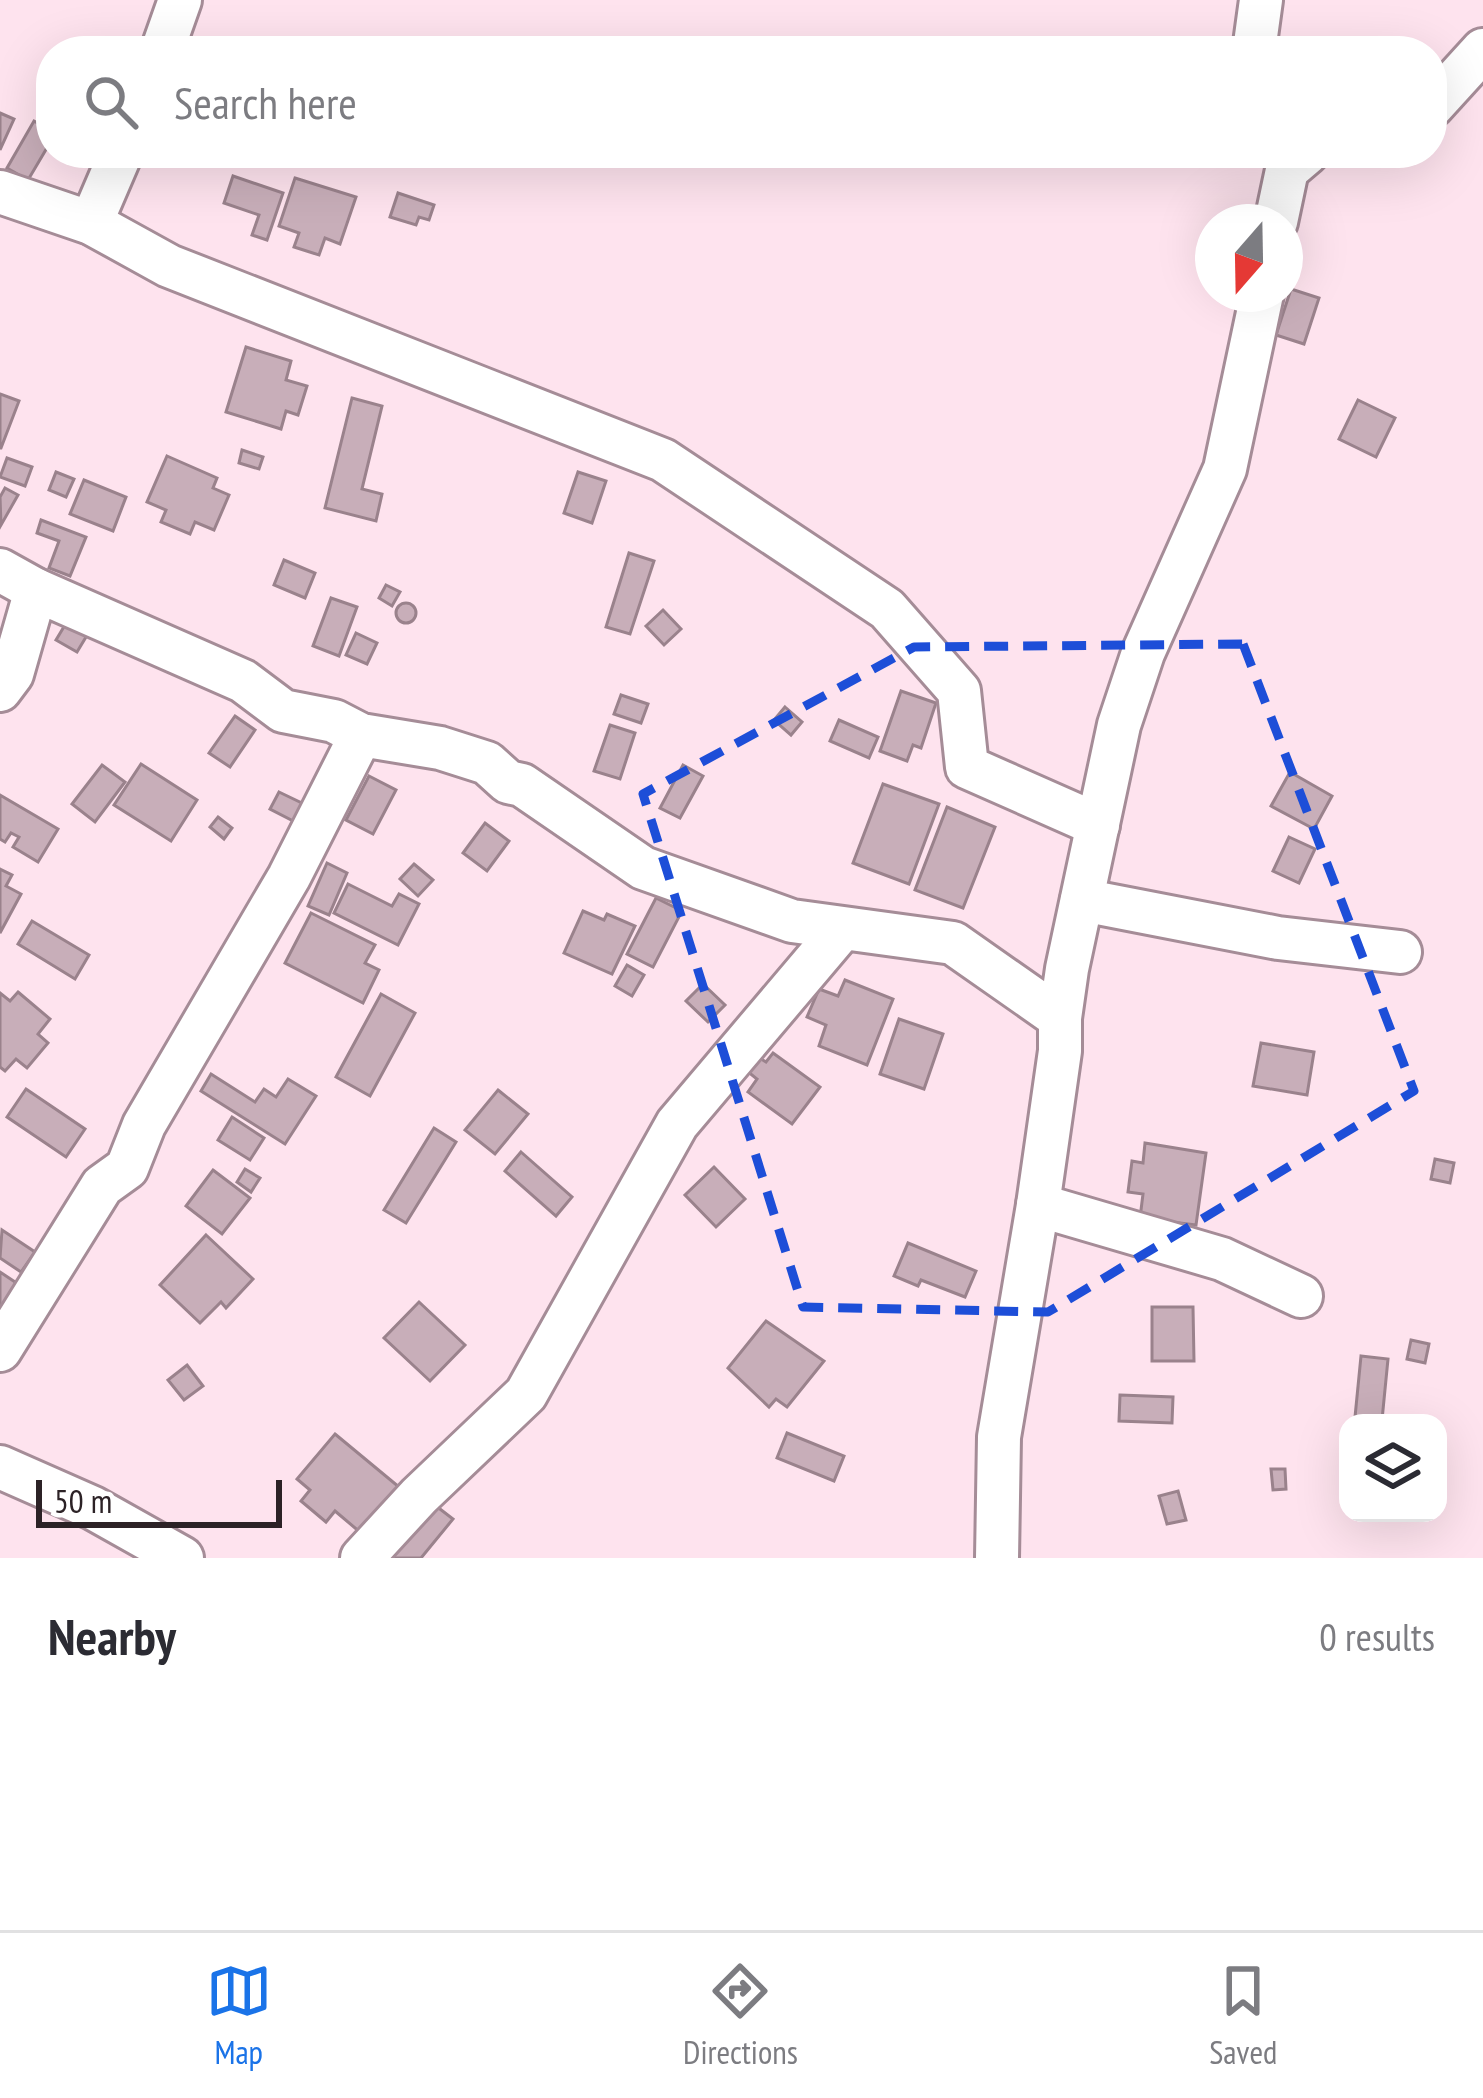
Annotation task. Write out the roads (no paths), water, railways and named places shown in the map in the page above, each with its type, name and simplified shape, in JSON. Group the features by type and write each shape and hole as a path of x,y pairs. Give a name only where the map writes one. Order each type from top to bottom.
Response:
{"street":[{"path":"167,36 180,0"},
{"path":"1256,36 1262,0"},
{"path":"1447,90 1483,50"},
{"path":"91,223 115,168"},
{"path":"1280,204 1288,168"},
{"path":"0,192 91,223 169,266 663,460 886,609 959,691 967,767 1098,825"},
{"path":"997,1558 999,1436 1038,1205 1060,1051 1060,1018 1082,900 1119,724 1144,653 1225,469 1258,312"},
{"path":"0,690 12,674 18,580 243,681 283,711 334,721 362,735 406,740 487,763 508,782 522,785 643,868 792,921 953,943 1060,1018"},
{"path":"0,1349 102,1186 127,1168 144,1125 289,877 362,735"},
{"path":"1082,900 1278,938 1400,952"},
{"path":"362,1558 526,1394 677,1124 842,928"},
{"path":"1038,1205 1222,1259 1301,1296"},
{"path":"0,1467 93,1508 182,1558"}]}
